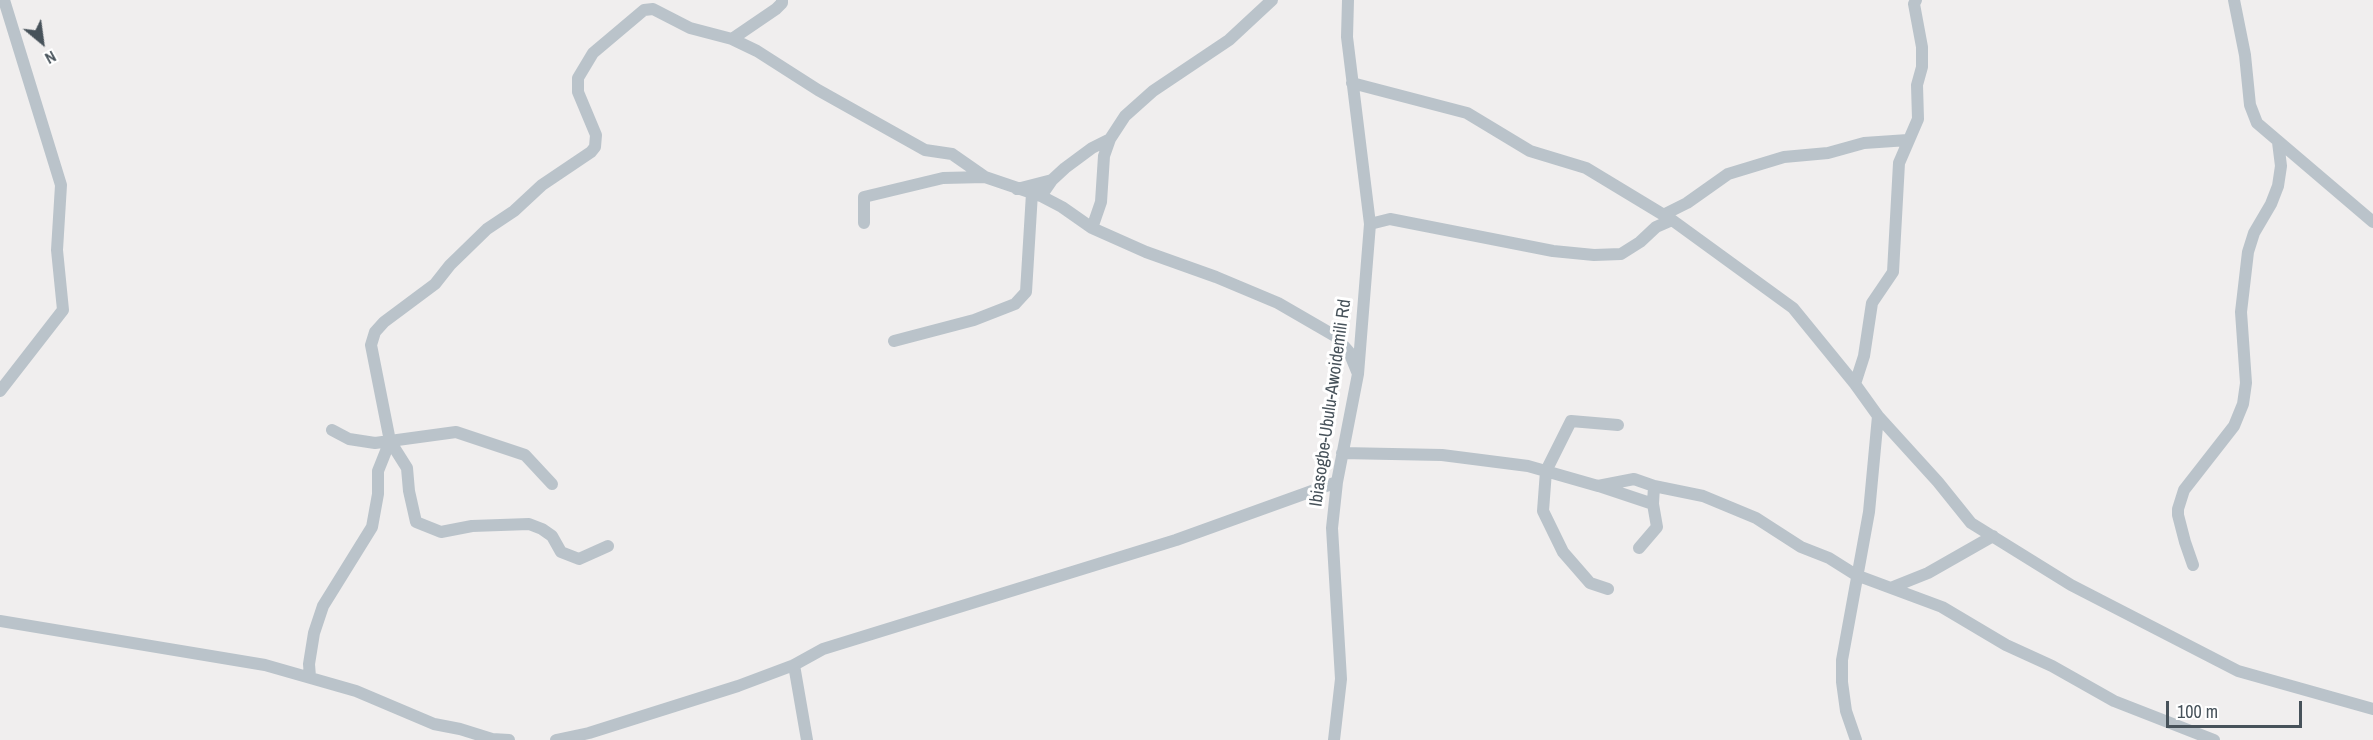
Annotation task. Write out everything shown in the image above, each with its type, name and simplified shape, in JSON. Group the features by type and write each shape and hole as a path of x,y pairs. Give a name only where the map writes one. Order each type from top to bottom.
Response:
{"street":[{"path":"0,391 63,310 57,250 61,185 4,0"},
{"path":"732,39 776,9 782,0"},
{"path":"1092,228 1101,202 1104,156 1110,139 1125,116 1154,91 1229,40 1272,0"},
{"name":"Ibiasogbe-Ubulu-Awoidemili Rd","path":"1334,740 1341,679 1332,528 1337,482 1358,374 1370,224 1347,37 1348,0"},
{"path":"1855,384 1864,356 1872,303 1893,272 1899,164 1918,119 1917,85 1922,67 1922,47 1914,4 1916,0"},
{"path":"2234,0 2245,55 2250,105 2257,123 2373,222"},
{"path":"608,546 579,559 561,552 552,536 542,529 529,525 472,526 441,532 416,522 409,491 407,468 390,441 371,345 375,332 384,322 435,284 450,265 487,230 542,185 591,152 595,147 596,135 578,92 577,82 593,53 640,12 647,9 661,12 690,28 732,39 757,51 818,90 924,150 952,154 985,177 1062,207 1092,228 1146,252 1269,299 1345,342 1361,339"},
{"path":"1352,83 1467,113 1530,151 1586,168 1668,217 1793,308 1878,416 1938,482 1971,523 2070,585 2238,671 2373,709"},
{"path":"894,341 975,320 1015,304 1026,292 1036,195 1092,148 1110,139"},
{"path":"1370,224 1390,219 1553,251 1594,255 1621,254 1728,174 1784,157 1828,153 1864,143 1908,140"},
{"path":"2193,565 2184,542 2178,509 2184,490 2234,426 2243,404 2246,383 2241,312 2248,252 2254,233 2271,204 2278,186 2281,166 2278,142"},
{"path":"864,223 864,197 943,178 985,177"},
{"path":"1017,189 1052,180"},
{"path":"1339,339 1349,352 1358,374"},
{"path":"1856,740 1846,711 1842,660 1869,512 1878,416"},
{"path":"1608,589 1590,583 1563,552 1543,511 1546,471 1571,421 1618,425"},
{"path":"332,430 349,439 375,443 456,432 525,455 552,484"},
{"path":"310,677 309,664 314,633 323,606 372,527 378,494 378,471 390,441"},
{"path":"1342,453 1442,455 1528,466 1653,504"},
{"path":"1598,486 1634,479 1654,486 1703,496 1756,518 1801,547 1830,558 1856,574 1942,606 2006,645 2052,666 2114,700 2214,740"},
{"path":"556,740 590,733 738,686 794,665 823,649 862,639 1176,540 1337,482"},
{"path":"1639,548 1657,527 1653,504 1654,486"},
{"path":"1893,587 1928,573 1993,536"},
{"path":"0,621 265,665 356,691 434,724 491,739 509,740"},
{"path":"794,665 807,740"}]}
